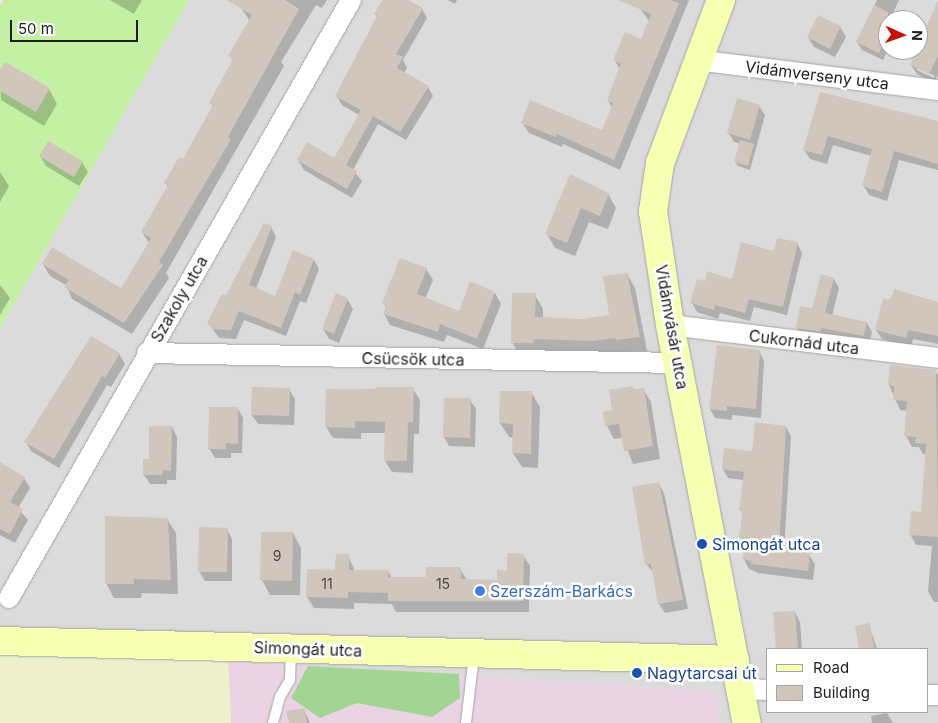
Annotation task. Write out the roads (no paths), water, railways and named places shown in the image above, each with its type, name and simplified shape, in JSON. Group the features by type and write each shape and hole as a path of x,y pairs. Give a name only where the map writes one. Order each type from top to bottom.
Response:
{"main road":[{"name":"Vidámvásár utca","path":"721,0 696,60 663,155 654,192 654,229 670,325 735,660"},
{"name":"Simongát utca","path":"0,641 735,660"},
{"path":"735,660 754,690 747,723"}],"street":[{"name":"Szakoly utca","path":"9,598 350,0"},
{"name":"Vidámverseny utca","path":"696,60 938,90"},
{"name":"Cukornád utca","path":"670,325 938,358"},
{"name":"Csücsök utca","path":"148,353 678,363"}],"lane":[{"path":"273,723 280,697 290,680 291,649"},
{"path":"466,723 467,689 474,654"}],"place":[{"name":"Simongát utca","path":"702,544"},
{"name":"Szerszám-Barkács","path":"480,591"},
{"name":"Nagytarcsai út","path":"637,673"}]}
